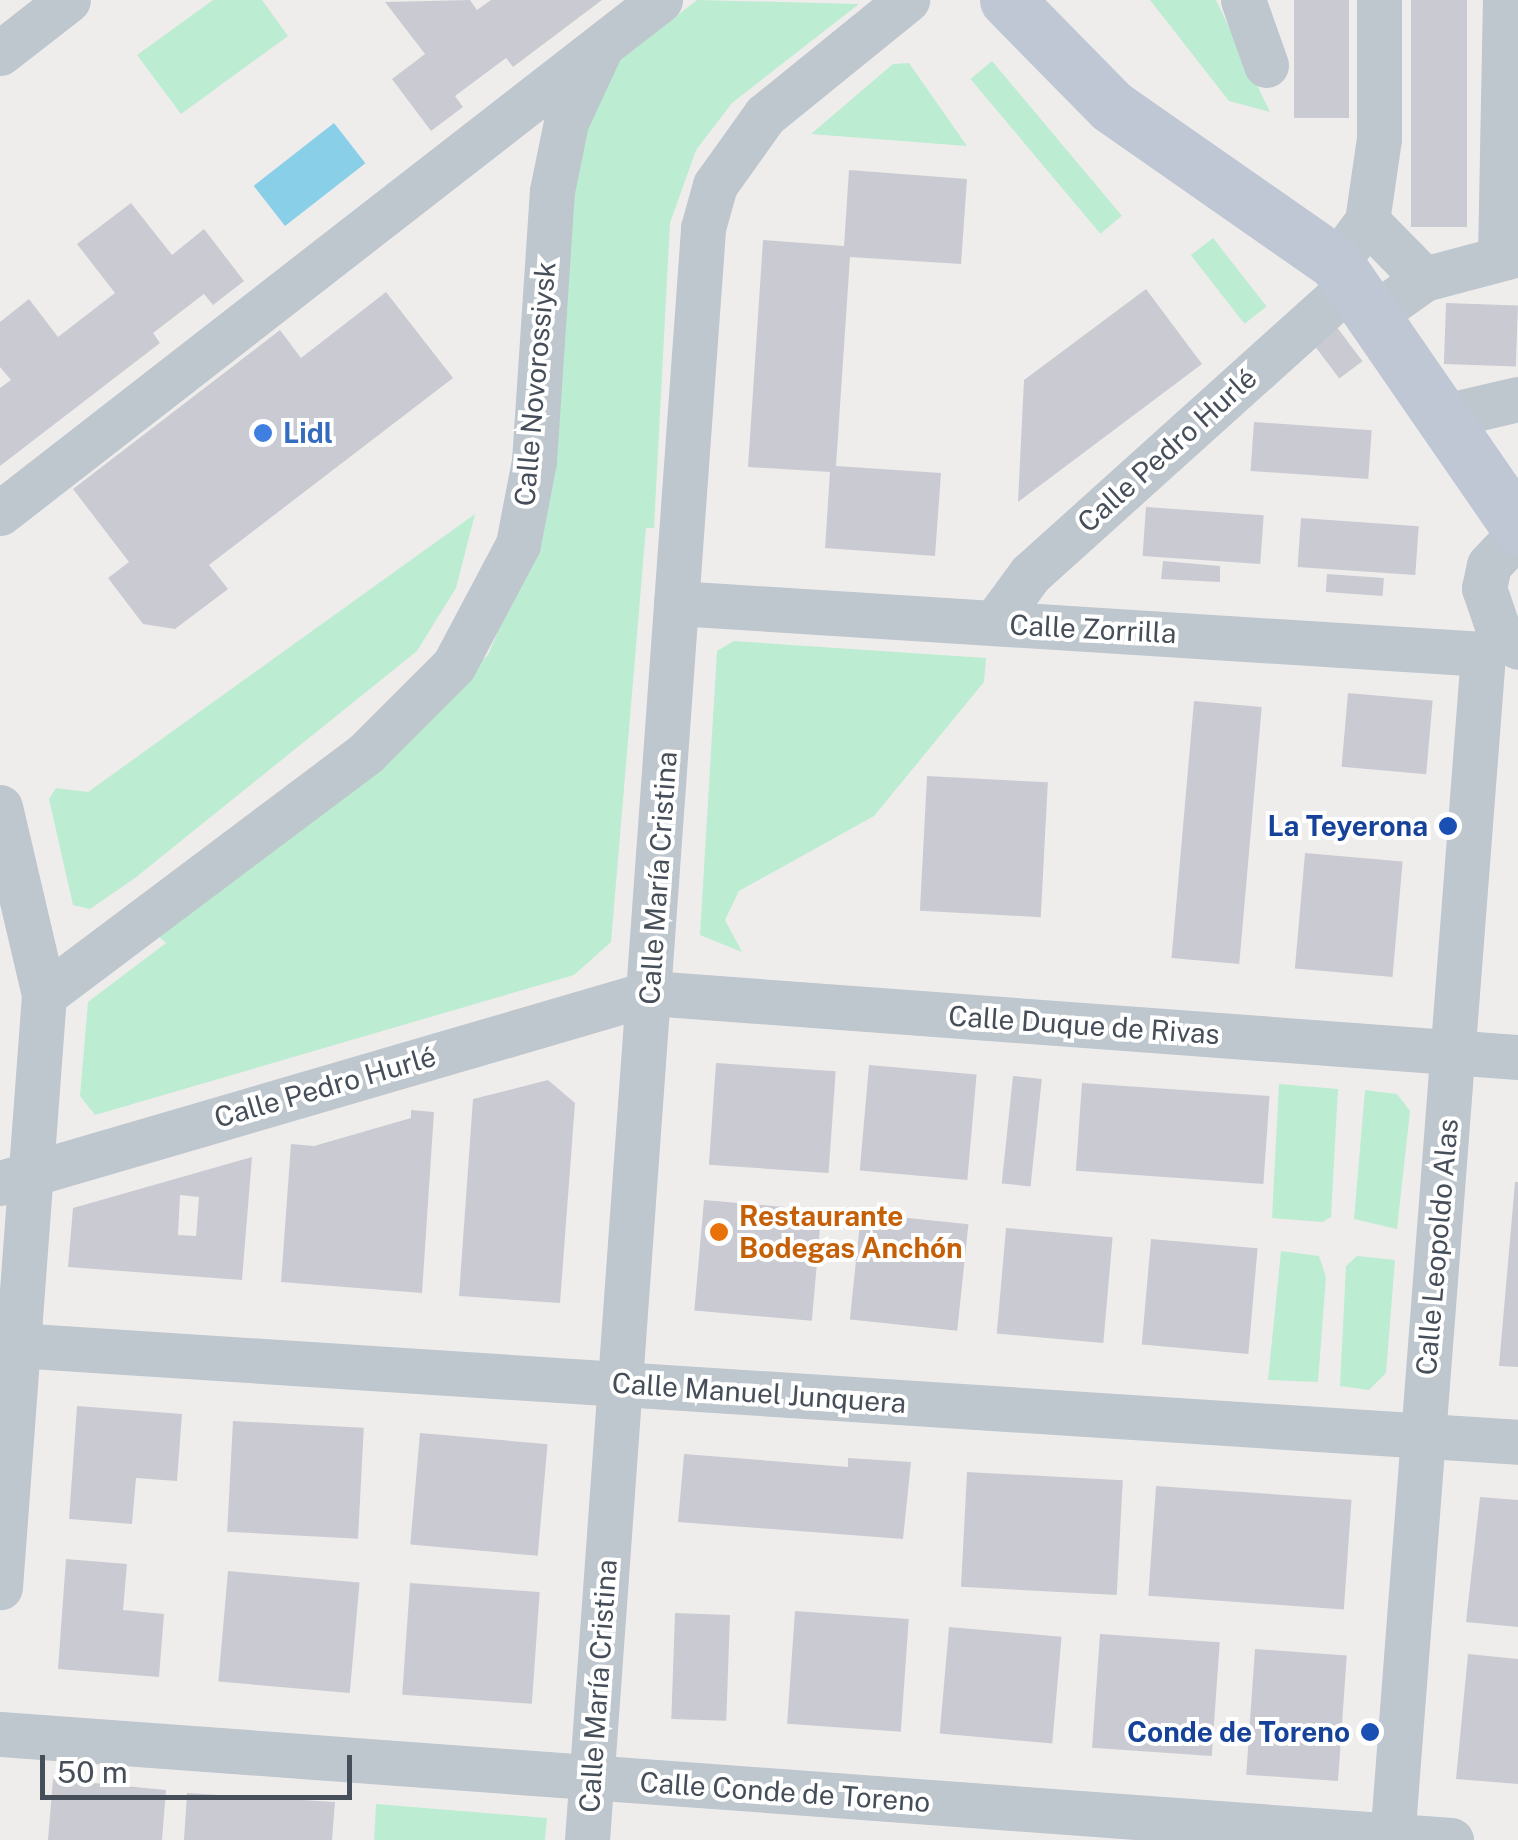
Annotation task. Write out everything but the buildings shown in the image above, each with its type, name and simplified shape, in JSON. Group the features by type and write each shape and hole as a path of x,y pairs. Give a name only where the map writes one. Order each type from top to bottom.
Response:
{"street":[{"path":"0,53 68,0"},
{"path":"0,513 660,0"},
{"name":"Calle María Cristina","path":"587,1840 703,228 715,184 766,116 907,0"},
{"path":"1007,0 1111,106 1356,272 1518,527"},
{"path":"1244,0 1266,65"},
{"path":"1356,272 1379,139 1378,0"},
{"path":"1505,0 1509,256"},
{"name":"Calle Novorossiysk","path":"44,995 366,753 454,665 518,544 534,462 552,191 566,122 600,49"},
{"name":"Calle Pedro Hurlé","path":"994,623 1030,574 1356,272 1424,279 1509,256"},
{"path":"1356,272 1424,279"},
{"path":"1446,416 1518,399"},
{"path":"1500,644 1484,588 1489,565 1518,534"},
{"name":"Calle Zorrilla","path":"676,603 994,623 1500,644"},
{"name":"Calle Leopoldo Alas","path":"1392,1838 1452,1053 1500,644"},
{"path":"0,808 44,995 17,1178 0,1587"},
{"name":"Calle Pedro Hurlé","path":"17,1178 650,993"},
{"name":"Calle Duque de Rivas","path":"650,993 1518,1057"},
{"name":"Calle Manuel Junquera","path":"10,1345 1518,1442"},
{"name":"Calle Conde de Toreno","path":"0,1734 1451,1840"}],"green space":[{"path":"213,0 262,0 288,36 181,114 137,55"},
{"path":"697,0 859,4 732,103 696,150 670,223 654,528 646,528 611,942 574,975 95,1115 80,1096 88,1002 166,943 156,934 488,655 511,600 580,123 618,62"},
{"path":"1150,0 1216,0 1270,112 1229,101"},
{"path":"992,61 1122,216 1100,234 971,79"},
{"path":"909,63 967,146 811,134 893,64"},
{"path":"1213,238 1267,307 1244,324 1191,255"},
{"path":"475,514 456,588 417,651 135,878 90,909 73,905 49,799 56,788 88,792"},
{"path":"734,641 986,658 984,682 874,816 739,891 725,920 742,952 700,935 717,651"},
{"path":"1279,1084 1338,1089 1331,1217 1322,1222 1272,1218"},
{"path":"1365,1090 1397,1094 1410,1111 1397,1229 1354,1219"},
{"path":"1281,1251 1319,1256 1326,1277 1318,1382 1268,1380"},
{"path":"1357,1256 1395,1260 1386,1373 1369,1390 1340,1386 1346,1266"},
{"path":"376,1804 547,1818 545,1840 374,1840"}],"water":[{"path":"334,123 365,163 285,226 254,186"}],"place":[{"name":"Lidl","path":"263,433"},
{"name":"La Teyerona","path":"1448,826"},
{"name":"Restaurante Bodegas Anchón","path":"719,1232"},
{"name":"Conde de Toreno","path":"1370,1732"}]}
